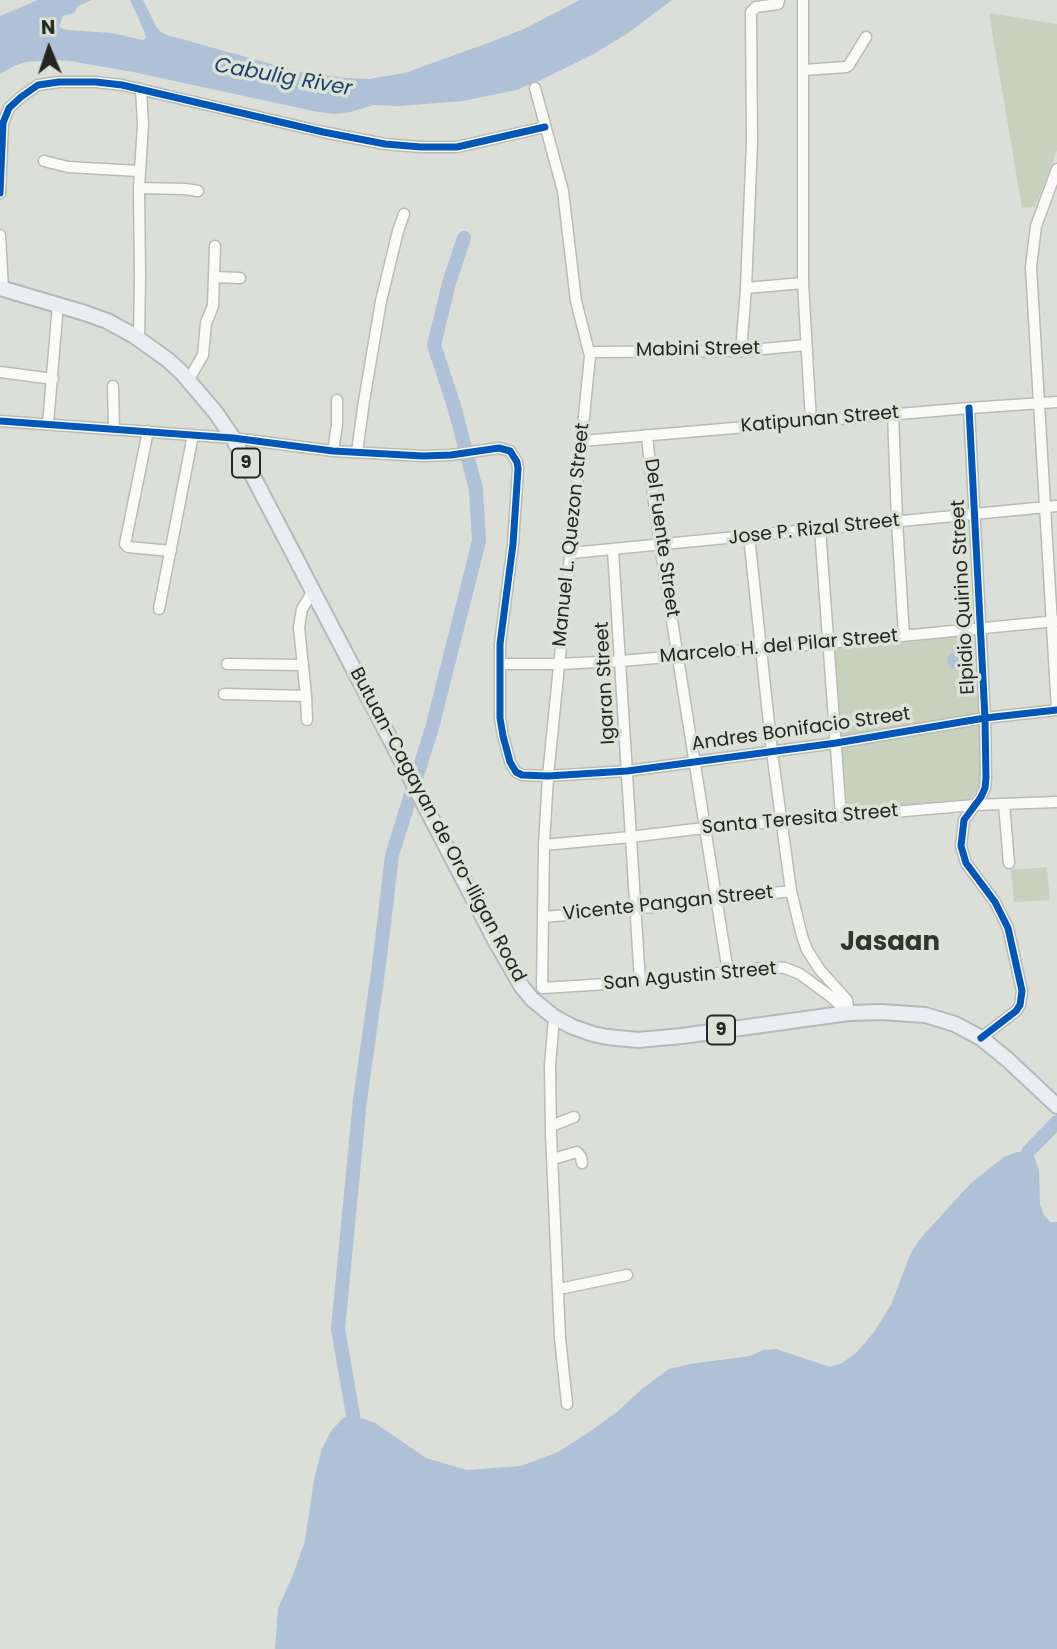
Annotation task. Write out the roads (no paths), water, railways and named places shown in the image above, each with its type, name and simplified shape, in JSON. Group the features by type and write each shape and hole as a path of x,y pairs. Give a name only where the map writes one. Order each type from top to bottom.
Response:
{"highway":[{"name":"Butuan-Cagayan de Oro-Iligan Road","path":"1,288 107,321 139,339 189,379 216,413 233,438 515,976 537,993 554,1017 593,1034 638,1040 849,1013 925,1015 955,1024 981,1038 1009,1060 1057,1106"}],"street":[{"path":"741,351 752,142 751,12 756,7 778,4 779,0"},
{"path":"803,0 803,283 811,422"},
{"path":"804,70 846,67 866,37"},
{"path":"0,193 3,123 9,108 38,85 59,82 96,82 141,89 385,144 457,147 545,127"},
{"name":"Manuel L. Quezon Street","path":"535,88 563,191 576,301 590,352 548,776 544,917 537,993"},
{"path":"139,339 139,171 143,124 141,89"},
{"path":"44,161 68,167 139,171"},
{"path":"1057,169 1036,226 1031,275 1054,621 1057,710"},
{"path":"139,188 198,191"},
{"path":"0,421 233,438 357,452 381,301 404,214"},
{"path":"0,235 1,288"},
{"path":"189,379 203,355 206,323 213,306 215,246"},
{"path":"215,277 240,278"},
{"path":"746,288 803,283"},
{"path":"47,424 58,304"},
{"name":"Mabini Street","path":"590,352 741,351 806,345"},
{"path":"0,372 52,379"},
{"path":"113,386 114,429"},
{"path":"333,451 337,400"},
{"name":"Katipunan Street","path":"582,441 1057,402"},
{"name":"Elpidio Quirino Street","path":"969,408 986,778 981,797 964,820 962,855 1002,914 1022,991 1020,1005 1016,1011 981,1038"},
{"path":"893,414 904,636"},
{"path":"148,432 125,544 128,547 171,551"},
{"path":"159,609 193,435"},
{"name":"Del Fuente Street","path":"647,435 660,545 728,972"},
{"name":"Andres Bonifacio Street","path":"357,452 423,456 505,449 514,456 518,469 513,544 500,644 500,718 510,762 516,772 522,775 627,771 836,743 985,718 1057,710"},
{"name":"Jose P. Rizal Street","path":"570,553 1057,506"},
{"path":"820,529 841,816"},
{"path":"749,536 772,752 791,891 807,950 820,970 847,1000 849,1013"},
{"name":"Igaran Street","path":"613,550 639,982"},
{"path":"307,720 299,627 302,609 313,591"},
{"name":"Marcelo H. del Pilar Street","path":"500,664 621,661 1054,621"},
{"path":"227,664 302,665"},
{"path":"224,694 306,696"},
{"name":"Santa Teresita Street","path":"544,845 841,816 975,805 1057,802"},
{"path":"1004,804 1009,863"},
{"name":"Vicente Pangan Street","path":"544,917 791,891"},
{"name":"San Agustin Street","path":"537,993 772,967 785,968 800,974 849,1013"},
{"path":"823,1017 830,996"},
{"path":"554,1017 550,1065 552,1159 560,1338 567,1404"},
{"path":"551,1126 574,1117"},
{"path":"552,1159 574,1151 581,1157 582,1163"},
{"path":"559,1289 627,1275"}],"water":[{"name":"Cabulig River","path":"38,0 92,0 78,6 74,13 63,16 59,27 66,30 112,33 143,40 146,38 145,33 130,0 143,0 156,26 167,35 300,72 369,79 405,73 496,40 524,29 580,0 672,0 628,33 592,55 516,90 463,101 400,106 373,105 335,114 70,61 25,62 0,74 0,16"},
{"path":"955,653 961,655 961,667 955,669 949,667 947,661 949,655"},
{"path":"1017,1152 1033,1154 1039,1170 1040,1204 1050,1222 1057,1222 1057,1649 275,1649 278,1608 305,1541 314,1479 322,1449 331,1431 343,1418 353,1415 375,1423 426,1458 467,1470 521,1466 558,1452 589,1432 669,1369 750,1356 763,1350 776,1349 830,1367 842,1363 856,1353 874,1332 891,1305 910,1255 919,1240 970,1184 1004,1157"}],"waterway":[{"path":"353,1415 338,1329 360,1100 392,855 432,728 479,541 476,489 454,406 434,345 449,283 464,238"},
{"path":"1028,1152 1057,1122"}],"district":[{"name":"Jasaan","path":"890,943"}]}
